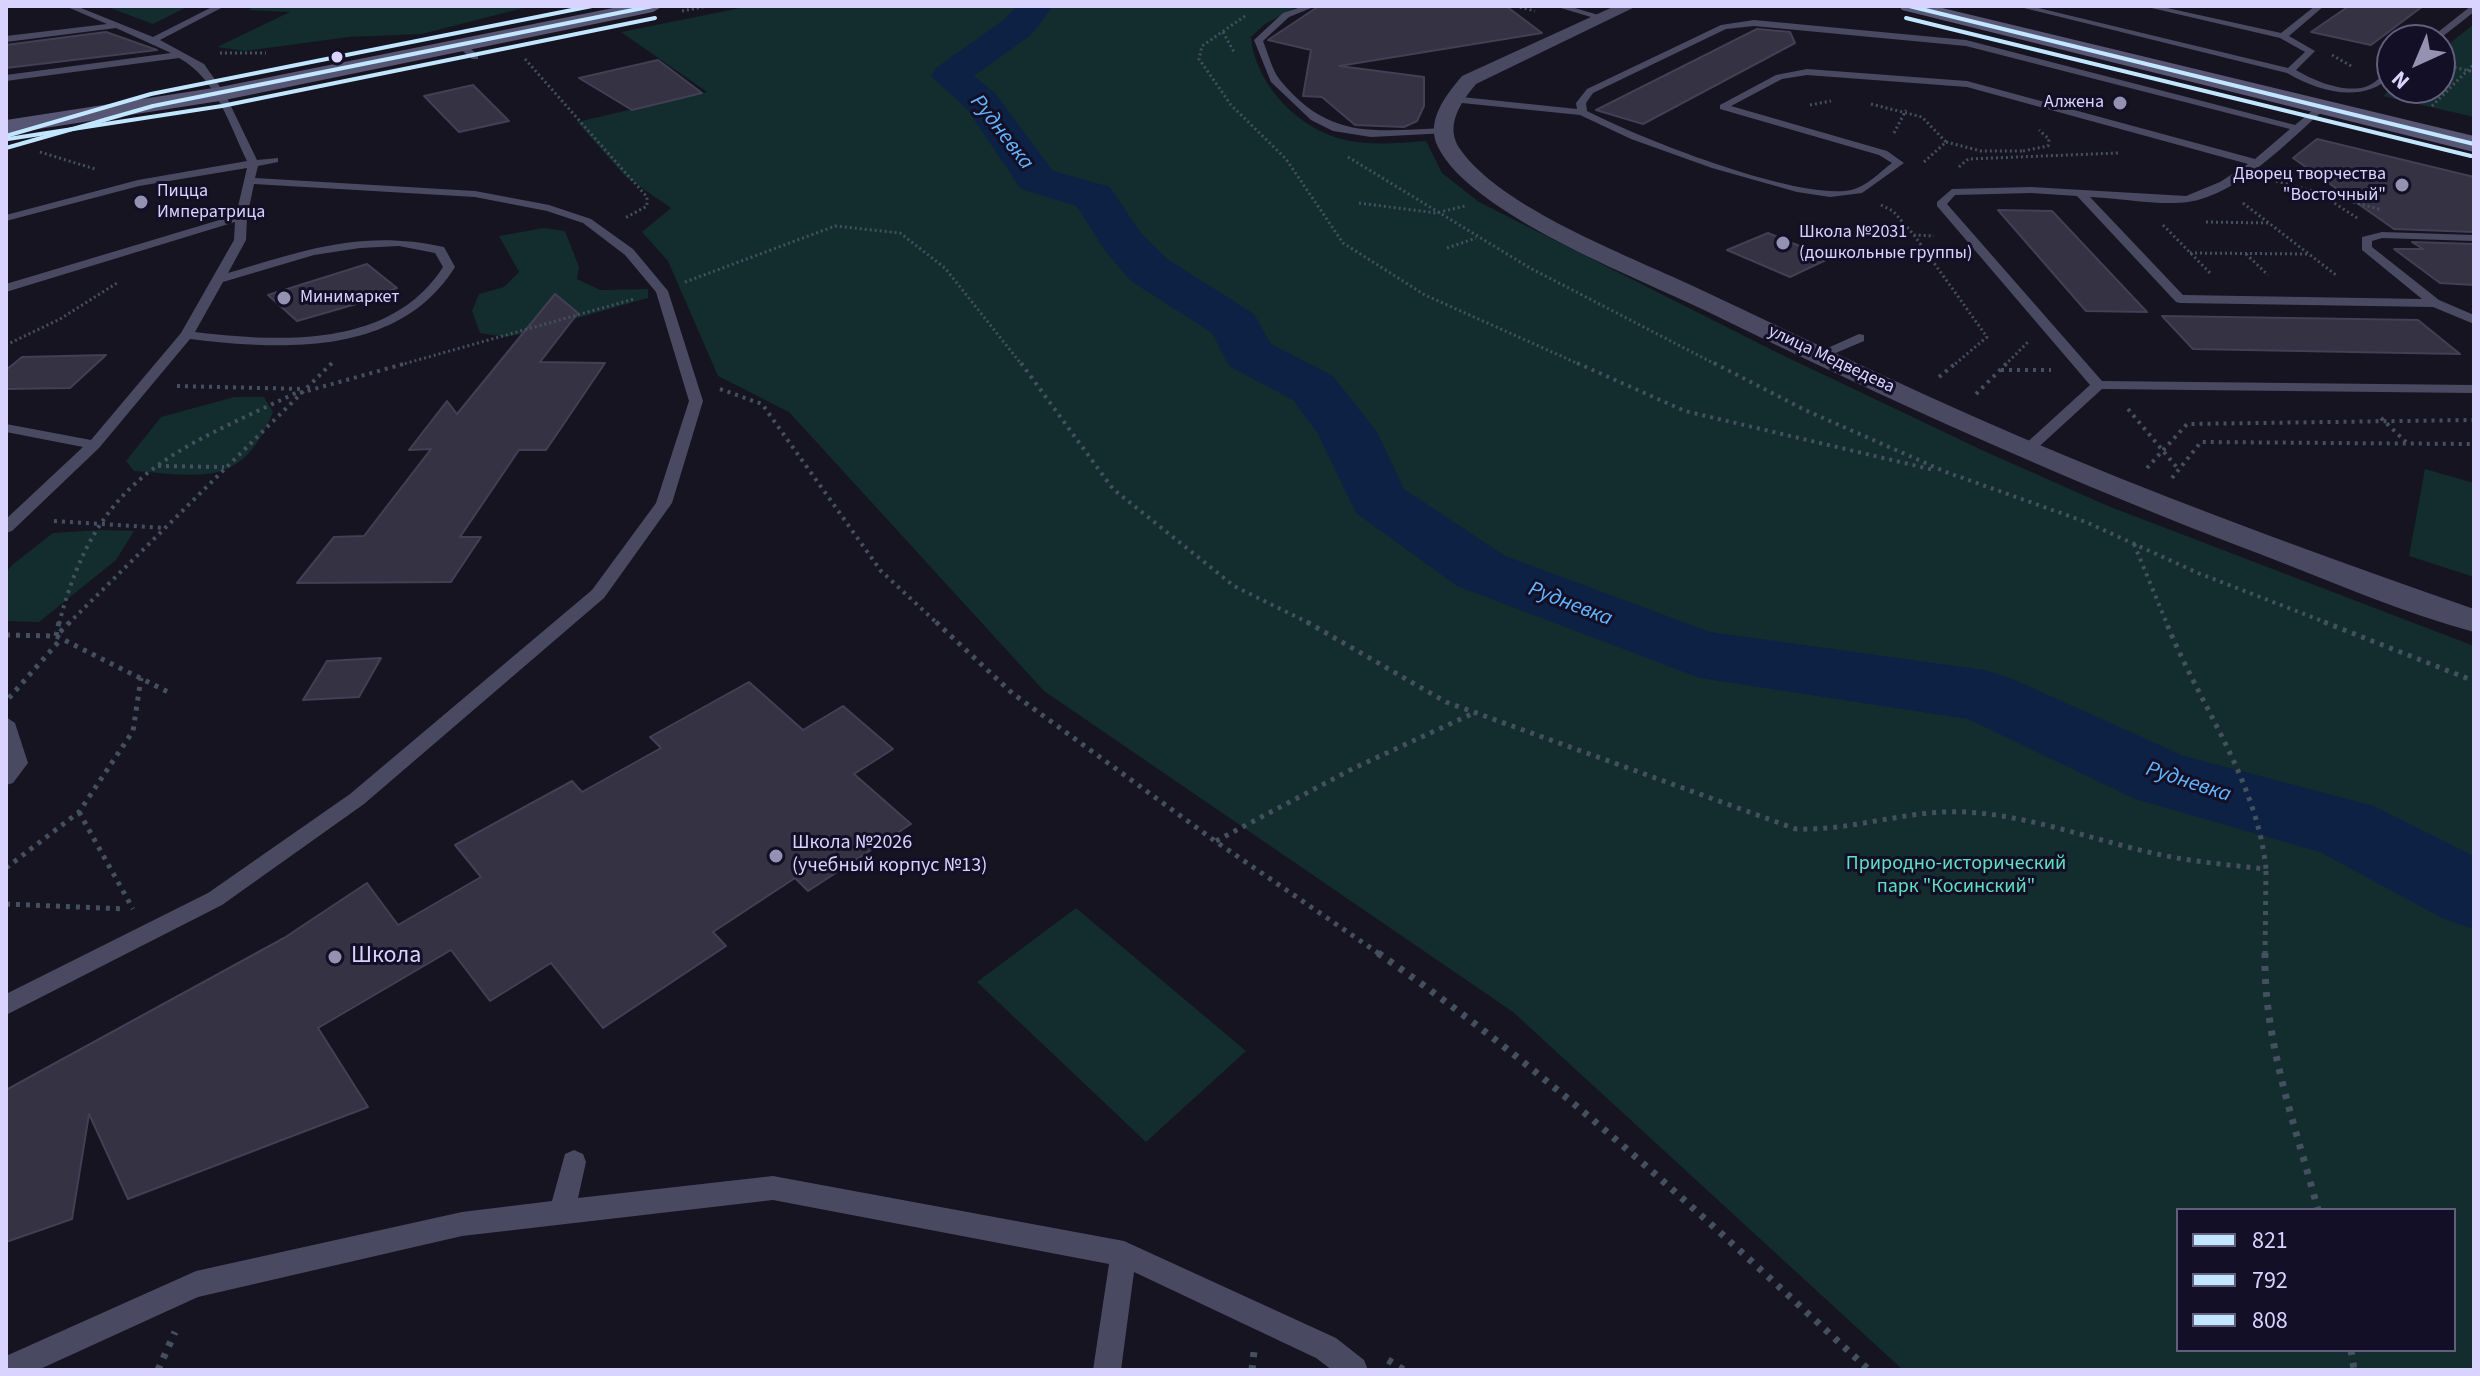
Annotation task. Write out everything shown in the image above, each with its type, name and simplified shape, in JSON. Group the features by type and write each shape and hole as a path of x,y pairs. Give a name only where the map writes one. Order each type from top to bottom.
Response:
{"street":[{"path":"6,127 153,106 468,51 653,6"},
{"path":"1444,131 1443,125 1452,99 1469,80 1629,6"},
{"path":"1909,6 2474,144"},
{"path":"18,149 153,106"},
{"name":"улица Медведева","path":"1444,131 1447,147 1459,163 1501,197 1626,263 1819,355 2027,450 2255,542 2474,621"}],"lane":[{"path":"6,528 94,445 187,335 221,279 240,240 241,217 253,163 220,94 201,66 153,40 69,6"},
{"path":"153,40 221,6"},
{"path":"1312,6 1286,15 1258,40 1274,80 1315,118 1337,129 1371,134 1444,131"},
{"path":"1558,6 1601,17"},
{"path":"2020,6 2290,71 2300,78 2347,89 2370,89 2376,84"},
{"path":"2147,6 2283,36 2311,51 2290,71"},
{"path":"2283,36 2320,6"},
{"path":"2453,24 2474,8"},
{"path":"1582,112 1581,103 1590,91 1724,27 1754,23 1966,43 2296,128"},
{"path":"6,39 117,25"},
{"path":"1966,43 1997,28"},
{"path":"6,78 179,55"},
{"path":"1452,99 1582,112 1623,133 1797,191 1830,195 1855,192 1899,163 1883,153 1723,107 1779,77 1807,72 1967,84 2254,162"},
{"path":"2102,385 1941,204 1952,192 2031,190 2187,199 2206,195 2254,162 2321,108"},
{"path":"6,218 138,183 274,160"},
{"path":"6,1005 215,899 357,799 598,594 664,503 696,401 662,291 629,252 587,221 549,208 475,194 250,181"},
{"path":"2082,195 2180,299 2435,303"},
{"path":"6,288 130,248 241,217"},
{"path":"2474,238 2382,235 2366,239 2366,248 2435,303 2474,320"},
{"path":"187,335 275,343 306,342 349,332 402,314 440,286 449,267 440,250 399,242 373,243 312,252 221,279"},
{"path":"1819,355 1859,338"},
{"path":"2027,450 2102,385 2474,389"},
{"path":"6,428 94,445"},
{"path":"6,723 18,763 6,778"},
{"path":"562,1212 574,1162"},
{"path":"7,1370 196,1284 462,1224 773,1188 1124,1254 1326,1348 1354,1370"},
{"path":"1107,1370 1124,1254"}],"path":[{"path":"1239,61 1223,32 1202,46 1199,59 1231,105 1286,159 1343,243 1425,295 1685,411 1817,445 1946,472"},
{"path":"519,52 647,197 647,206 605,232"},
{"path":"2425,112 2474,64"},
{"path":"2456,68 2474,72"},
{"path":"1868,103 1922,117 1928,127 1946,142 1981,151 2023,151 2048,146 2049,139 2027,125"},
{"path":"1918,168 1946,142"},
{"path":"18,149 138,183"},
{"path":"2023,151 2030,156"},
{"path":"1950,176 1968,159 2122,152"},
{"path":"1345,155 1478,237 1763,389 1946,472 2086,522 2198,573 2474,682"},
{"path":"2254,162 2274,180 2389,212"},
{"path":"2220,185 2371,302"},
{"path":"1855,192 1893,211 1914,235 1987,337 1929,385"},
{"path":"2318,192 2382,235"},
{"path":"1359,203 1436,213 1501,197"},
{"path":"2159,222 2217,279"},
{"path":"58,637 64,588 77,556 116,496 155,466 208,435 302,391 662,291 835,226 900,233 945,268 1051,401 1113,489 1234,586 1334,636 1446,702 1796,829 1824,831 1928,812 1966,812 2076,830 2157,854 2266,869"},
{"path":"1914,235 1968,236"},
{"path":"1447,248 1478,237"},
{"path":"6,345 60,319 118,282 134,258 130,248"},
{"path":"2190,253 2309,254"},
{"path":"2246,253 2274,281"},
{"path":"1967,403 2029,341"},
{"path":"2000,370 2086,370"},
{"path":"686,376 762,404 881,571 1012,693 1215,841 1453,1005 1628,1148 1869,1370"},
{"path":"145,385 302,391"},
{"path":"2102,385 2179,470"},
{"path":"6,701 58,637 302,391"},
{"path":"2138,478 2187,424 2474,420"},
{"path":"2164,488 2201,442 2474,444"},
{"path":"155,466 225,467"},
{"path":"17,518 164,528"},
{"path":"2134,544 2173,640 2198,685 2262,830 2266,869 2264,987 2278,1058 2317,1208"},
{"path":"6,635 58,637 172,694"},
{"path":"6,868 79,812 133,731 141,678"},
{"path":"1215,841 1354,768 1477,712"},
{"path":"79,812 147,934"},
{"path":"6,904 134,910"}],"green space":[{"path":"105,6 189,6 153,24"},
{"path":"256,6 531,6 422,34 349,37 245,51 217,47 290,12 248,10"},
{"name":"Природно-исторический парк \"Косинский\"","path":"750,6 1298,6 1265,24 1251,37 1254,55 1270,88 1296,115 1312,126 1329,135 1356,142 1386,144 1426,141 1442,173 1479,202 1774,351 2108,506 2474,646 2474,1370 1903,1370 1513,1012 1044,691 789,412 718,376 668,261 642,232 671,208 626,177 577,122 707,92 621,32"},
{"path":"2474,24 2474,117 2418,104 2456,104 2456,38"},
{"path":"544,228 565,231 579,267 577,279 600,290 648,289 648,298 521,334 505,337 480,333 472,311 479,294 504,287 519,272 499,236"},
{"path":"234,397 264,397 273,412 261,437 248,454 234,465 218,472 181,475 134,471 126,461 161,417"},
{"path":"2425,469 2474,483 2474,577 2409,556"},
{"path":"134,531 116,560 39,622 6,621 6,573 12,565 53,533"},
{"path":"1076,908 1246,1051 1146,1142 977,982"}],"building":[{"path":"1319,6 1506,6 1542,33 1339,66 1424,77 1424,106 1417,121 1404,127 1355,125 1322,97 1303,96 1311,50 1268,40"},
{"path":"2349,6 2423,6 2399,24 2376,24 2376,41 2371,45 2311,32"},
{"path":"1757,29 1790,32 1795,43 1643,124 1596,110"},
{"path":"106,32 157,50 6,68 6,45"},
{"path":"658,60 702,93 632,110 579,78"},
{"path":"473,85 509,121 459,132 424,96"},
{"name":"Дворец творчества \"Восточный\"","path":"2317,139 2474,177 2474,232 2394,229 2293,158"},
{"path":"1998,210 2052,211 2147,312 2086,311"},
{"path":"1768,233 1830,258 1790,277 1727,250"},
{"path":"2412,242 2474,244 2474,285 2440,283 2394,249 2423,249"},
{"path":"367,264 397,288 381,294 384,296 297,321 268,295"},
{"path":"555,294 578,313 540,362 605,363 546,450 519,450 460,537 481,537 451,582 297,583 334,537 364,536 431,449 409,450 447,401 457,414"},
{"path":"2162,316 2418,320 2460,354 2193,349"},
{"path":"106,355 70,388 6,389 6,370 22,357"},
{"path":"381,658 359,697 303,700 327,661"},
{"name":"Школа","path":"749,682 803,730 843,706 893,749 854,774 911,824 808,891 795,878 713,932 726,946 603,1028 551,963 490,1001 451,950 318,1028 368,1107 128,1199 89,1114 72,1219 6,1242 6,1090 284,938 367,883 398,925 481,877 455,845 572,781 582,792 661,748 650,737"}],"waterway":[{"name":"Рудневка","path":"1036,6 1018,27 950,76 981,101 1037,180 1094,197 1122,241 1149,270 1235,325 1248,354 1313,388 1347,432 1378,500 1481,571 1700,654 1984,696 2163,779 2345,828 2474,895"}],"transit line":[{"name":"808","path":"6,136 151,94 592,6"},
{"name":"821","path":"6,148 153,106 653,6"},
{"name":"821","path":"1909,6 2474,144"},
{"name":"792","path":"8,139 222,106 655,18"},
{"name":"792","path":"1906,18 2471,156"}],"place":[{"name":"Алжена","path":"2120,103"},
{"name":"Дворец творчества \"Восточный\"","path":"2402,185"},
{"name":"Пицца Императрица","path":"141,202"},
{"name":"Школа №2031 (дошкольные группы)","path":"1783,243"},
{"name":"Минимаркет","path":"284,298"},
{"name":"Школа №2026 (учебный корпус №13)","path":"776,856"},
{"name":"Школа","path":"335,957"}]}
